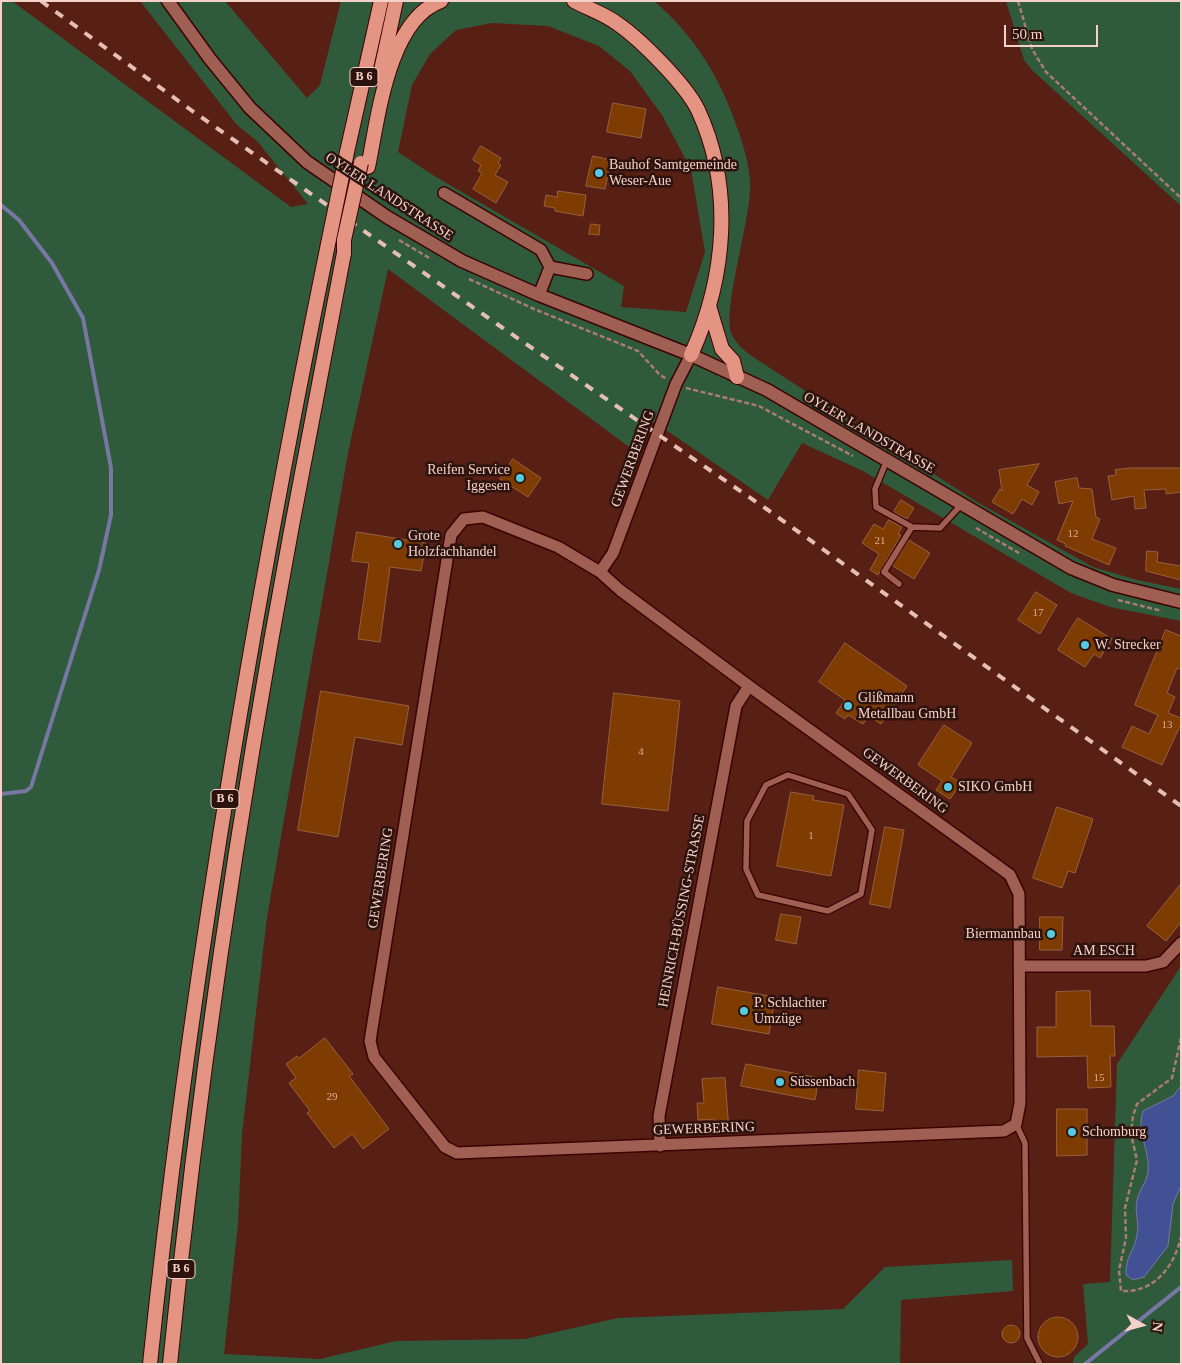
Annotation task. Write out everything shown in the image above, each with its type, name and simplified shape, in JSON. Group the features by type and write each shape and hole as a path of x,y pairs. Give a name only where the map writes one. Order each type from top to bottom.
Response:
{"highway":[{"name":"B 6","path":"150,1364 172,1171 219,834 280,482 347,152 381,1"},
{"name":"B 6","path":"170,1364 192,1174 238,839 290,533 344,253 344,240 364,165 396,1"},
{"path":"364,165 391,67 404,31 431,5 441,1"},
{"path":"573,2 618,23 661,61 697,108 718,165 723,222 716,277 702,332 691,355"},
{"path":"709,305 720,342 733,361 737,377"}],"main road":[{"name":"OYLER LANDSTRASSE","path":"168,1 210,59 250,108 307,162 424,240 462,261 539,295 691,355 767,390 1071,568 1113,585 1181,602"}],"street":[{"path":"444,193 541,250 550,267 539,295"},
{"path":"550,267 587,274"},
{"name":"GEWERBERING","path":"600,572 613,553 673,393 691,355"},
{"name":"GEWERBERING","path":"483,517 558,547 600,572 627,595 749,686 1010,875 1019,894 1020,1103 1016,1124 1004,1131 660,1146 457,1153 445,1147 374,1057 370,1042 451,535 464,519 483,517"},
{"name":"HEINRICH-BÜSSING-STRASSE","path":"660,1146 659,1116 734,715 736,706 749,686"},
{"name":"AM ESCH","path":"1019,966 1146,966 1163,962 1181,943"}],"lane":[{"path":"886,460 875,489 876,507 912,527 940,528 961,505"},
{"path":"899,584 884,572 912,527"},
{"path":"788,775 848,794 872,830 861,894 828,911 758,895 746,869 747,820 766,785 788,775"},
{"path":"1016,1124 1025,1143 1027,1338 1040,1364"}],"path":[{"path":"1018,1 1032,49 1046,72 1181,198"},
{"path":"1181,1038 1172,1078 1137,1104 1133,1116 1131,1134 1137,1160 1125,1208 1126,1238 1119,1270 1121,1291 1134,1292 1147,1287 1160,1277 1173,1261 1181,1237"}],"green space":[{"path":"1,1 12,1 291,207 308,204 257,141 237,125 140,1 225,1 307,98 320,85 341,1 654,1 682,29 715,76 731,111 746,157 750,178 749,201 730,307 732,335 739,345 753,357 977,502 1093,567 1137,580 1181,589 1181,621 1110,607 1071,593 863,471 802,443 768,500 669,432 643,417 632,449 388,269 348,453 267,917 242,1134 238,1224 224,1354 320,1359 396,1341 525,1339 618,1318 843,1309 885,1267 1012,1260 1013,1291 901,1300 900,1364 1,1364","holes":["492,23 548,26 599,46 630,71 662,115 691,169 705,252 686,312 621,307 624,286 436,177 398,152 412,85 430,54 456,30"]},
{"path":"1006,1 1181,1 1181,206 1032,70 1024,60"},
{"path":"1181,966 1181,1364 1073,1364 1074,1357 1088,1344 1083,1284 1110,1282 1117,1064"}],"water":[{"path":"1181,1086 1181,1186 1173,1204 1168,1246 1144,1277 1133,1280 1126,1275 1126,1269 1138,1231 1137,1200 1148,1171 1141,1119 1143,1111 1173,1096"}],"building":[{"path":"613,103 646,109 641,138 607,132"},
{"path":"481,146 501,158 498,163 501,165 495,175 508,182 496,203 473,189 482,173 478,171 481,165 473,160"},
{"name":"Bauhof Samtgemeinde Weser-Aue","path":"593,156 611,160 605,189 586,186"},
{"path":"558,191 586,195 583,216 555,211 555,208 544,206 546,195 557,197"},
{"path":"591,224 600,225 599,235 589,234"},
{"name":"Reifen Service Iggesen","path":"513,459 541,478 528,497 500,479"},
{"path":"1039,464 1027,485 1039,492 1032,505 1022,499 1013,514 992,502 1000,489 1002,491 999,470"},
{"path":"1131,468 1181,468 1181,492 1166,494 1166,489 1144,490 1146,508 1135,509 1134,496 1112,500 1108,476 1116,475 1115,470"},
{"path":"1077,478 1079,488 1092,489 1096,517 1100,519 1092,539 1116,548 1109,565 1065,546 1066,544 1057,540 1073,501 1059,504 1055,482"},
{"path":"901,500 914,508 907,519 894,512"},
{"path":"889,520 902,527 898,534 901,535 878,575 870,570 879,554 862,543 874,524 883,529"},
{"path":"357,532 426,543 421,571 390,567 380,642 358,639 369,563 352,561"},
{"path":"909,540 930,553 914,579 893,566"},
{"path":"1147,551 1158,552 1157,562 1181,566 1181,580 1146,571"},
{"path":"1036,592 1057,605 1040,634 1018,620"},
{"name":"W. Strecker","path":"1078,618 1112,639 1100,658 1094,654 1085,667 1058,650"},
{"path":"1166,630 1181,636 1181,669 1177,668 1167,693 1175,697 1168,713 1181,718 1181,724 1162,765 1122,747 1132,726 1149,734 1158,715 1135,705"},
{"path":"845,643 907,686 881,724 869,716 863,724 848,715 845,719 836,713 845,700 819,682"},
{"path":"321,691 409,706 402,745 355,737 338,837 298,830"},
{"path":"614,693 680,701 668,811 602,804"},
{"path":"944,725 972,743 951,777 961,783 950,799 936,790 942,781 918,765"},
{"path":"791,792 814,796 813,800 844,805 831,876 777,866"},
{"path":"1057,807 1093,819 1075,873 1068,871 1062,888 1033,878"},
{"path":"885,827 904,830 890,908 870,904"},
{"path":"1181,884 1181,922 1166,941 1147,926"},
{"path":"781,914 801,917 796,944 776,940"},
{"name":"Biermannbau","path":"1040,917 1063,917 1062,950 1040,950"},
{"name":"P. Schlachter Umzüge","path":"718,987 775,997 769,1034 712,1024"},
{"path":"1090,991 1091,1026 1114,1026 1115,1056 1110,1056 1111,1087 1088,1088 1087,1056 1037,1057 1037,1027 1056,1027 1056,992"},
{"path":"325,1038 353,1074 349,1076 389,1129 363,1149 352,1134 334,1148 307,1113 310,1111 289,1083 296,1078 286,1064 297,1056 299,1058"},
{"name":"Süssenbach","path":"746,1064 819,1078 815,1100 741,1086"},
{"path":"859,1070 886,1073 883,1111 856,1109"},
{"path":"725,1078 729,1131 715,1132 714,1119 698,1120 697,1103 704,1103 702,1079"},
{"name":"Schomburg","path":"1057,1109 1087,1109 1087,1155 1057,1156"},
{"path":"1058,1317 1072,1323 1078,1337 1072,1351 1058,1357 1044,1351 1038,1337 1044,1323"},
{"path":"1011,1325 1017,1328 1020,1334 1017,1340 1011,1343 1005,1340 1002,1334 1005,1328"}],"waterway":[{"path":"1,205 19,220 52,263 83,318 111,468 111,515 99,570 31,787 26,791 1,794"},
{"path":"1085,1364 1181,1287"}],"railway":[{"path":"41,1 191,110 497,324 768,510 1181,806"}],"place":[{"name":"Bauhof Samtgemeinde Weser-Aue","path":"599,173"},
{"name":"Reifen Service Iggesen","path":"520,478"},
{"name":"Grote Holzfachhandel","path":"398,544"},
{"name":"W. Strecker","path":"1085,645"},
{"name":"Glißmann Metallbau GmbH","path":"848,706"},
{"name":"SIKO GmbH","path":"948,787"},
{"name":"Biermannbau","path":"1051,934"},
{"name":"P. Schlachter Umzüge","path":"744,1011"},
{"name":"Süssenbach","path":"780,1082"},
{"name":"Schomburg","path":"1072,1132"}]}
